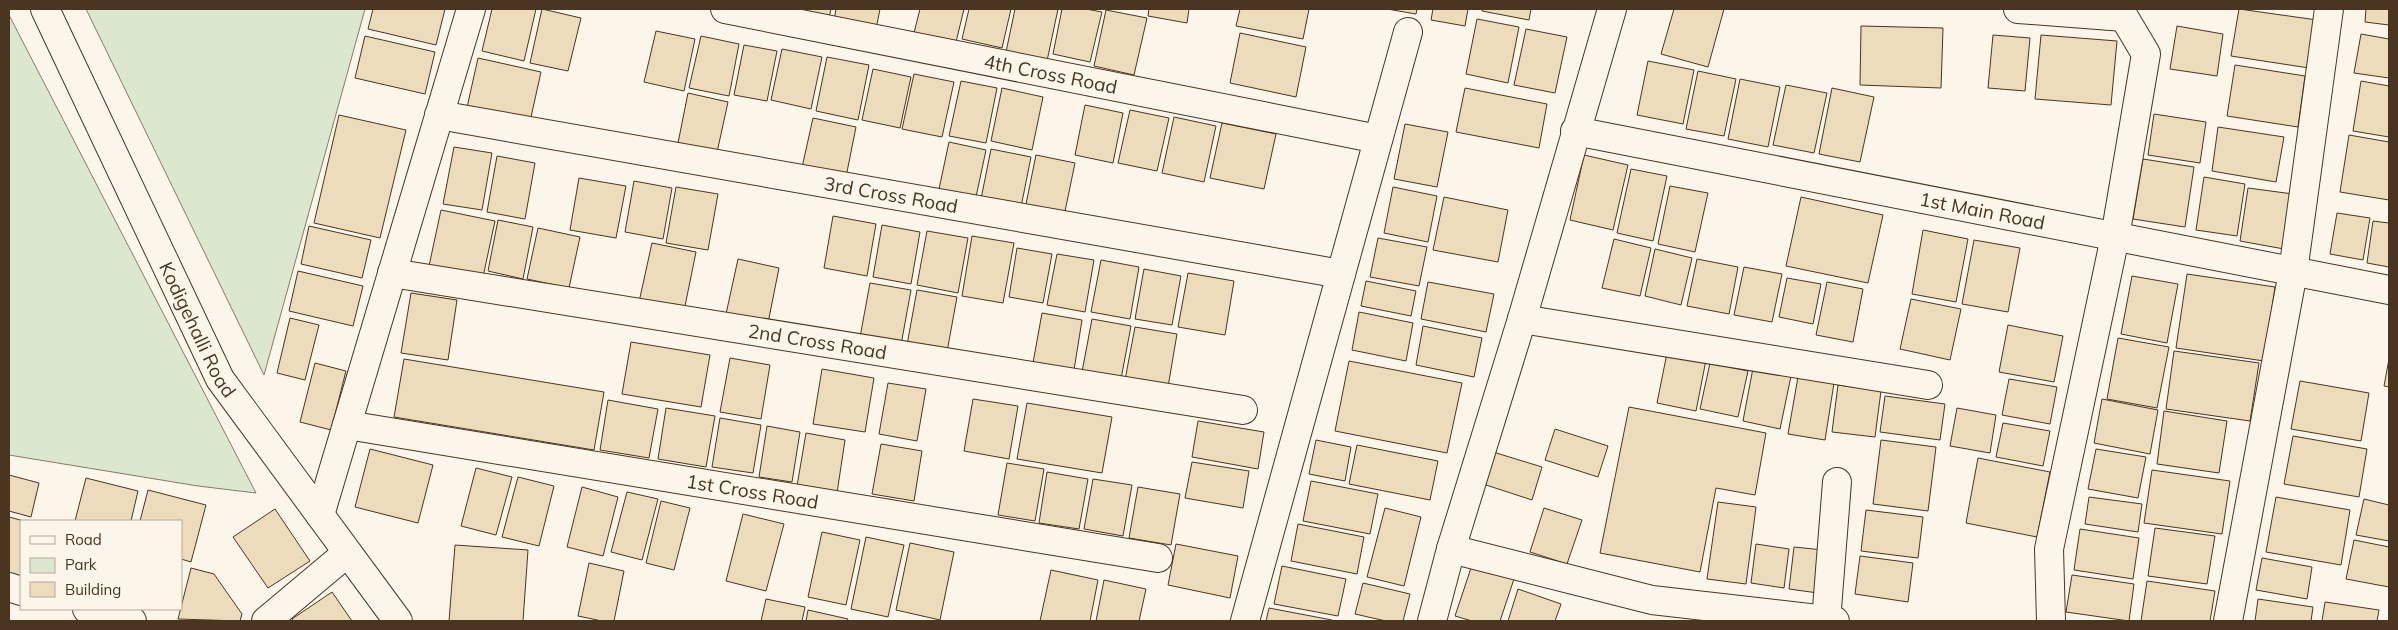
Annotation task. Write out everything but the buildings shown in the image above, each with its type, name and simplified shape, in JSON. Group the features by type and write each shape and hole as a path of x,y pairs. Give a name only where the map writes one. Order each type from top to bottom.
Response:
{"street":[{"name":"Kodigehalli Road","path":"45,9 220,379 398,621"},
{"path":"320,515 471,9"},
{"name":"4th Cross Road","path":"725,9 1378,139"},
{"path":"1432,621 1451,549 1522,320 1612,9"},
{"path":"2018,9 2069,11 2124,17 2146,54 2115,237 2049,549 2051,621"},
{"path":"2228,621 2293,272 2329,9"},
{"path":"1245,621 1408,32"},
{"name":"3rd Cross Road","path":"440,115 1341,274"},
{"name":"1st Main Road","path":"1576,131 2389,290"},
{"name":"2nd Cross Road","path":"392,273 1242,410"},
{"path":"1522,320 1928,385"},
{"name":"1st Cross Road","path":"346,425 1158,558"},
{"path":"1451,549 1652,611 1829,621 1836,482"},
{"path":"266,621 347,553"},
{"path":"90,610 132,621"}],"green space":[{"path":"86,9 365,9 264,375"},
{"path":"9,15 256,493 198,486 9,455"}]}
